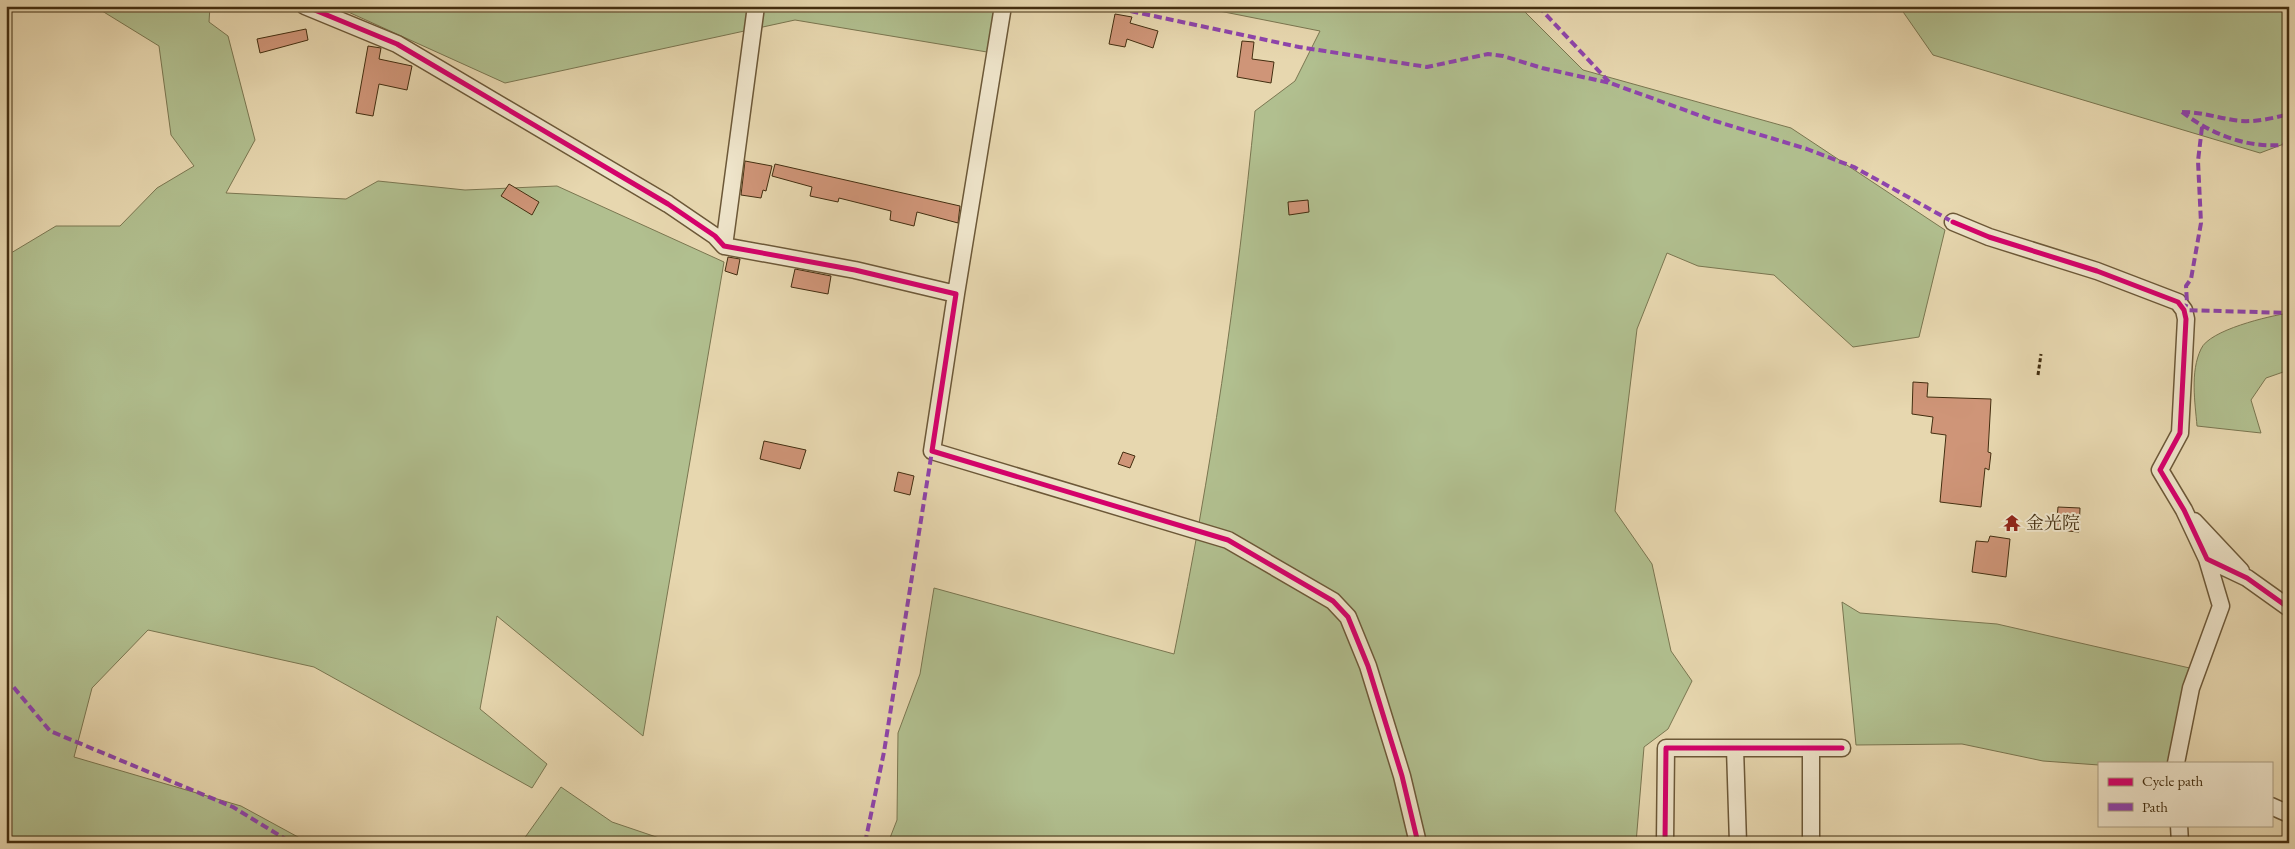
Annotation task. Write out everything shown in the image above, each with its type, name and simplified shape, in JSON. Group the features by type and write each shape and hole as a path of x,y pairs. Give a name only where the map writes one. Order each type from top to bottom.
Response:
{"street":[{"path":"305,6 397,44 668,204 716,236 724,246 855,270 956,294"},
{"path":"724,246 756,6"},
{"path":"1003,6 932,451 1228,540 1333,601 1348,617 1368,666 1402,776 1418,843"},
{"path":"1953,222 1989,237 2097,271 2178,302 2184,310 2186,319 2180,433 2160,470 2184,510 2207,559 2221,606 2190,688 2176,762"},
{"path":"2184,510 2247,578"},
{"path":"2207,559 2247,578 2289,608"},
{"path":"1666,843 1666,748 1842,748"},
{"path":"1736,748 1738,843"},
{"path":"1811,748 1811,843"},
{"path":"2272,806 2289,814"},
{"path":"2179,826 2180,843"}],"path":[{"path":"2038,375 2041,354"}],"green space":[{"path":"94,6 210,6 209,22 228,36 255,140 226,193 346,199 378,181 465,190 557,186 724,262 643,736 497,616 480,709 547,764 532,788 314,667 148,630 92,688 74,757 241,806 309,843 6,843 6,256 56,226 120,226 157,188 194,166 171,135 159,46"},
{"path":"335,6 997,6 987,52 795,20 505,83"},
{"path":"1194,6 1519,6 1583,70 1791,128 1945,230 1919,337 1853,347 1774,275 1698,266 1667,253 1637,329 1615,511 1652,564 1671,651 1692,681 1668,729 1644,747 1636,843 888,843 897,820 898,733 920,674 934,588 1174,654 1200,519 1222,384 1240,248 1255,111 1295,81 1320,31"},
{"path":"1899,6 2289,6 2289,142 2260,153 1933,55"},
{"path":"2289,313 2289,370 2266,378 2251,400 2261,433 2197,426 2194,397 2195,367 2201,349 2206,342 2240,325"},
{"path":"1842,602 1860,613 1997,624 2194,669 2173,762 2098,762 2098,765 2043,761 1962,744 1856,745"},
{"path":"561,787 612,822 674,843 521,843"}],"building":[{"path":"1115,14 1132,17 1130,23 1158,31 1153,48 1127,39 1125,47 1109,44"},
{"path":"306,29 308,40 260,53 257,39"},
{"path":"1242,41 1254,42 1252,59 1274,62 1271,83 1237,77"},
{"path":"368,46 381,48 379,59 412,66 407,90 379,84 373,116 356,113"},
{"path":"745,161 772,166 766,191 763,190 761,198 741,195"},
{"path":"775,164 960,206 958,223 917,212 914,226 890,220 891,211 839,198 838,202 810,196 812,187 772,176"},
{"path":"509,184 539,202 532,215 501,196"},
{"path":"1308,200 1309,212 1289,215 1288,202"},
{"path":"728,257 740,259 737,275 725,271"},
{"path":"795,269 831,276 828,294 791,287"},
{"path":"1913,382 1928,383 1927,397 1991,399 1988,452 1991,453 1989,470 1985,468 1981,507 1940,502 1946,435 1931,433 1933,417 1912,414"},
{"path":"764,441 806,450 800,469 760,459"},
{"path":"1123,452 1135,456 1130,468 1118,464"},
{"path":"898,472 914,476 910,495 894,491"},
{"path":"2058,507 2080,508 2079,532 2056,530"},
{"path":"1990,536 2010,539 2006,577 1972,572 1976,541 1988,542"}],"marked path":[{"path":"1107,6 1299,47 1427,67 1488,54 1503,56 1542,68 1610,83 1715,121 1807,149 1854,167 1953,222"},
{"path":"1538,6 1610,83"},
{"path":"2182,112 2206,128 2232,139 2260,145 2289,144"},
{"path":"2182,112 2247,121 2289,114"},
{"path":"2202,127 2198,161 2201,223 2191,279 2186,286 2187,303 2184,310 2289,313"},
{"path":"865,843 884,752 932,451"},
{"path":"6,678 50,731 233,807 292,843"}],"cycle path":[{"path":"305,6 397,44 668,204 715,236 724,246 855,270 956,294 932,451 1228,540 1333,601 1348,617 1368,666 1402,776 1418,843"},
{"path":"1953,222 1989,237 2097,271 2178,302 2184,310 2186,319 2180,433 2160,470 2184,510 2207,559 2247,578 2289,608"},
{"path":"1665,843 1666,748 1842,748"}],"place":[{"name":"金光院","path":"2012,523"}]}
